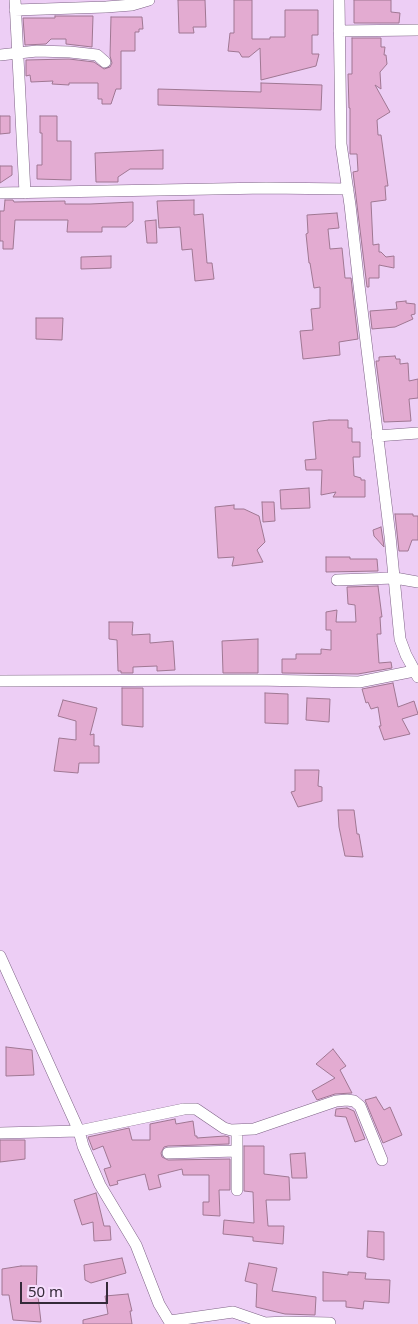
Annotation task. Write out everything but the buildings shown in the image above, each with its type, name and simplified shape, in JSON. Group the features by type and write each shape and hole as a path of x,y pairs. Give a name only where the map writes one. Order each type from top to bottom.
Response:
{"street":[{"path":"24,193 15,5 106,7 132,5 149,0"},
{"path":"0,681 255,680 359,682 416,674 400,638 395,578 341,144 338,0"},
{"path":"339,31 418,30"},
{"path":"0,55 17,52 70,52 90,54 102,58 106,62"},
{"path":"0,193 266,188 348,189"},
{"path":"377,436 418,433"},
{"path":"337,580 395,578 418,582"},
{"path":"0,956 79,1131 83,1146 100,1184 136,1245 160,1304 171,1322 233,1312 260,1322 330,1323"},
{"path":"0,1133 79,1131 184,1109 196,1109 224,1128 236,1130 254,1129 336,1101 354,1101 360,1106 382,1160"},
{"path":"236,1130 237,1190"},
{"path":"168,1153 236,1151"}]}
